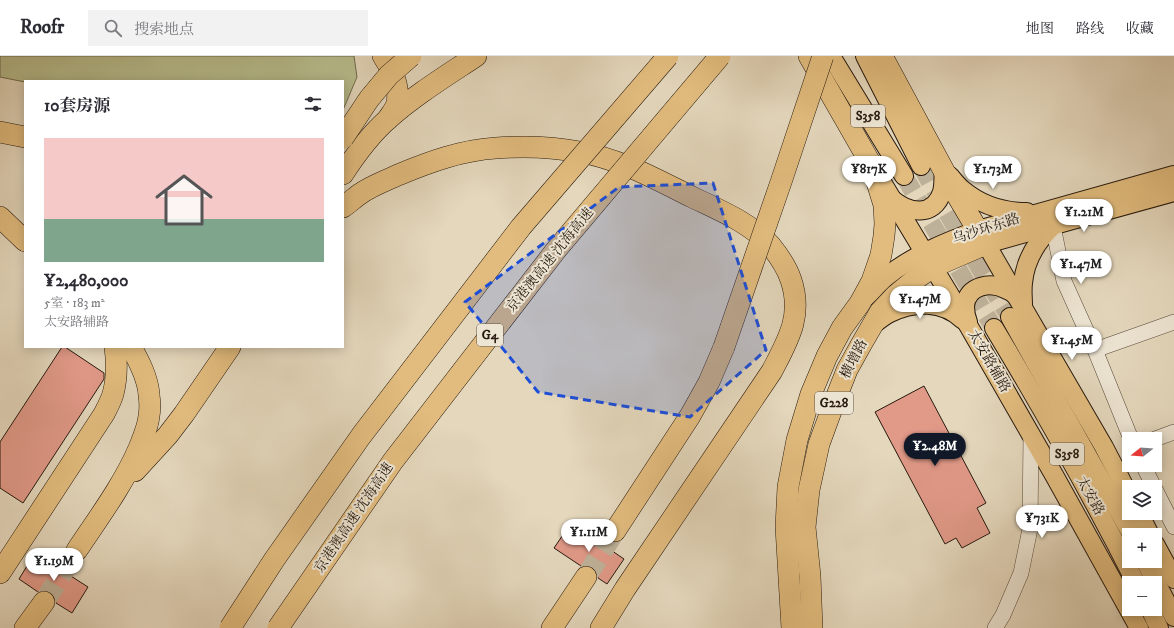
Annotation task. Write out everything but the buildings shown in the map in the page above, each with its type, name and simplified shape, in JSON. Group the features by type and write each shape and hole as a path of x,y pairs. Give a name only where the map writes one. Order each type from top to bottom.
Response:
{"highway":[{"path":"383,56 395,78 397,90 397,104 388,119"},
{"path":"344,136 369,98 388,75 411,56"},
{"path":"344,173 366,142 388,119 418,95 476,56"},
{"path":"230,628 274,560 361,436 521,227 668,56"},
{"name":"京港澳高速 沈海高速","path":"278,628 393,461 546,262 720,56"},
{"name":"太安路辅路","path":"809,56 872,166"},
{"path":"615,531 690,416 709,382 724,347 823,56"},
{"path":"882,56 982,237"},
{"path":"0,132 24,137"},
{"path":"344,206 361,194 387,180 413,168 439,159 467,152 495,148 555,148 581,152 609,159 648,175 703,202 737,220 755,232 770,246 783,262 791,280 795,303 794,322 787,342 772,371 600,628"},
{"name":"G228","path":"860,303 872,281 884,236 884,205 872,166"},
{"path":"0,217 24,240"},
{"name":"横增路","path":"812,628 810,576 805,527 809,490 819,444 848,370 880,312 896,295 913,281 928,260 982,237"},
{"name":"横增路","path":"792,628 786,527 788,487 797,440 811,394 827,356 842,328 860,303"},
{"path":"0,572 104,414 113,394 116,376 115,348"},
{"path":"77,550 116,492 132,463 143,438 149,417 149,394 144,374 137,357 131,348"},
{"path":"116,492 168,435 229,348"},
{"path":"552,627 586,577"},
{"path":"24,628 44,602"}],"main road":[{"name":"S358","path":"831,56 904,176"},
{"name":"S358","path":"865,56 921,166"},
{"name":"太安路辅路","path":"872,166 968,325 1139,628"},
{"path":"891,198 899,205 912,210 926,209 932,206 941,194 944,170"},
{"path":"944,170 963,190 982,202 1001,209 1047,219 1042,236 1028,265 1017,307"},
{"name":"乌沙环东路","path":"1047,219 1174,175"},
{"name":"乌沙环东路","path":"982,237 1047,219 1174,192"},
{"path":"982,237 1017,307"},
{"path":"860,303 886,277 928,260"},
{"path":"968,325 965,305 967,297 972,291 985,285 998,286 1006,289 1104,447 1122,482"},
{"path":"872,326 889,313 908,307 925,304 942,307 956,313 968,325"},
{"name":"太安路","path":"1017,307 1128,528"},
{"name":"太安路","path":"994,328 1024,377 1112,536 1132,576"},
{"path":"1162,557 1174,579"},
{"path":"1149,568 1174,617"},
{"path":"1153,616 1159,628"}],"street":[{"path":"1047,219 1064,282 1095,350 1128,432"},
{"path":"1095,350 1174,322"},
{"path":"1162,436 1174,432"},
{"path":"995,628 1003,615 1021,573 1030,528 1031,435"},
{"path":"1162,502 1174,527"}],"highlighted area":[{"path":"713,183 766,350 690,417 538,392 465,302 619,187"}],"green space":[{"path":"0,56 354,56 357,77 344,108 344,80 24,80 24,82 0,77"}],"tunnel":[{"path":"921,166 964,242 1010,317"},
{"path":"904,176 994,328"},
{"path":"586,577 615,531"},
{"path":"44,602 77,550"}]}
